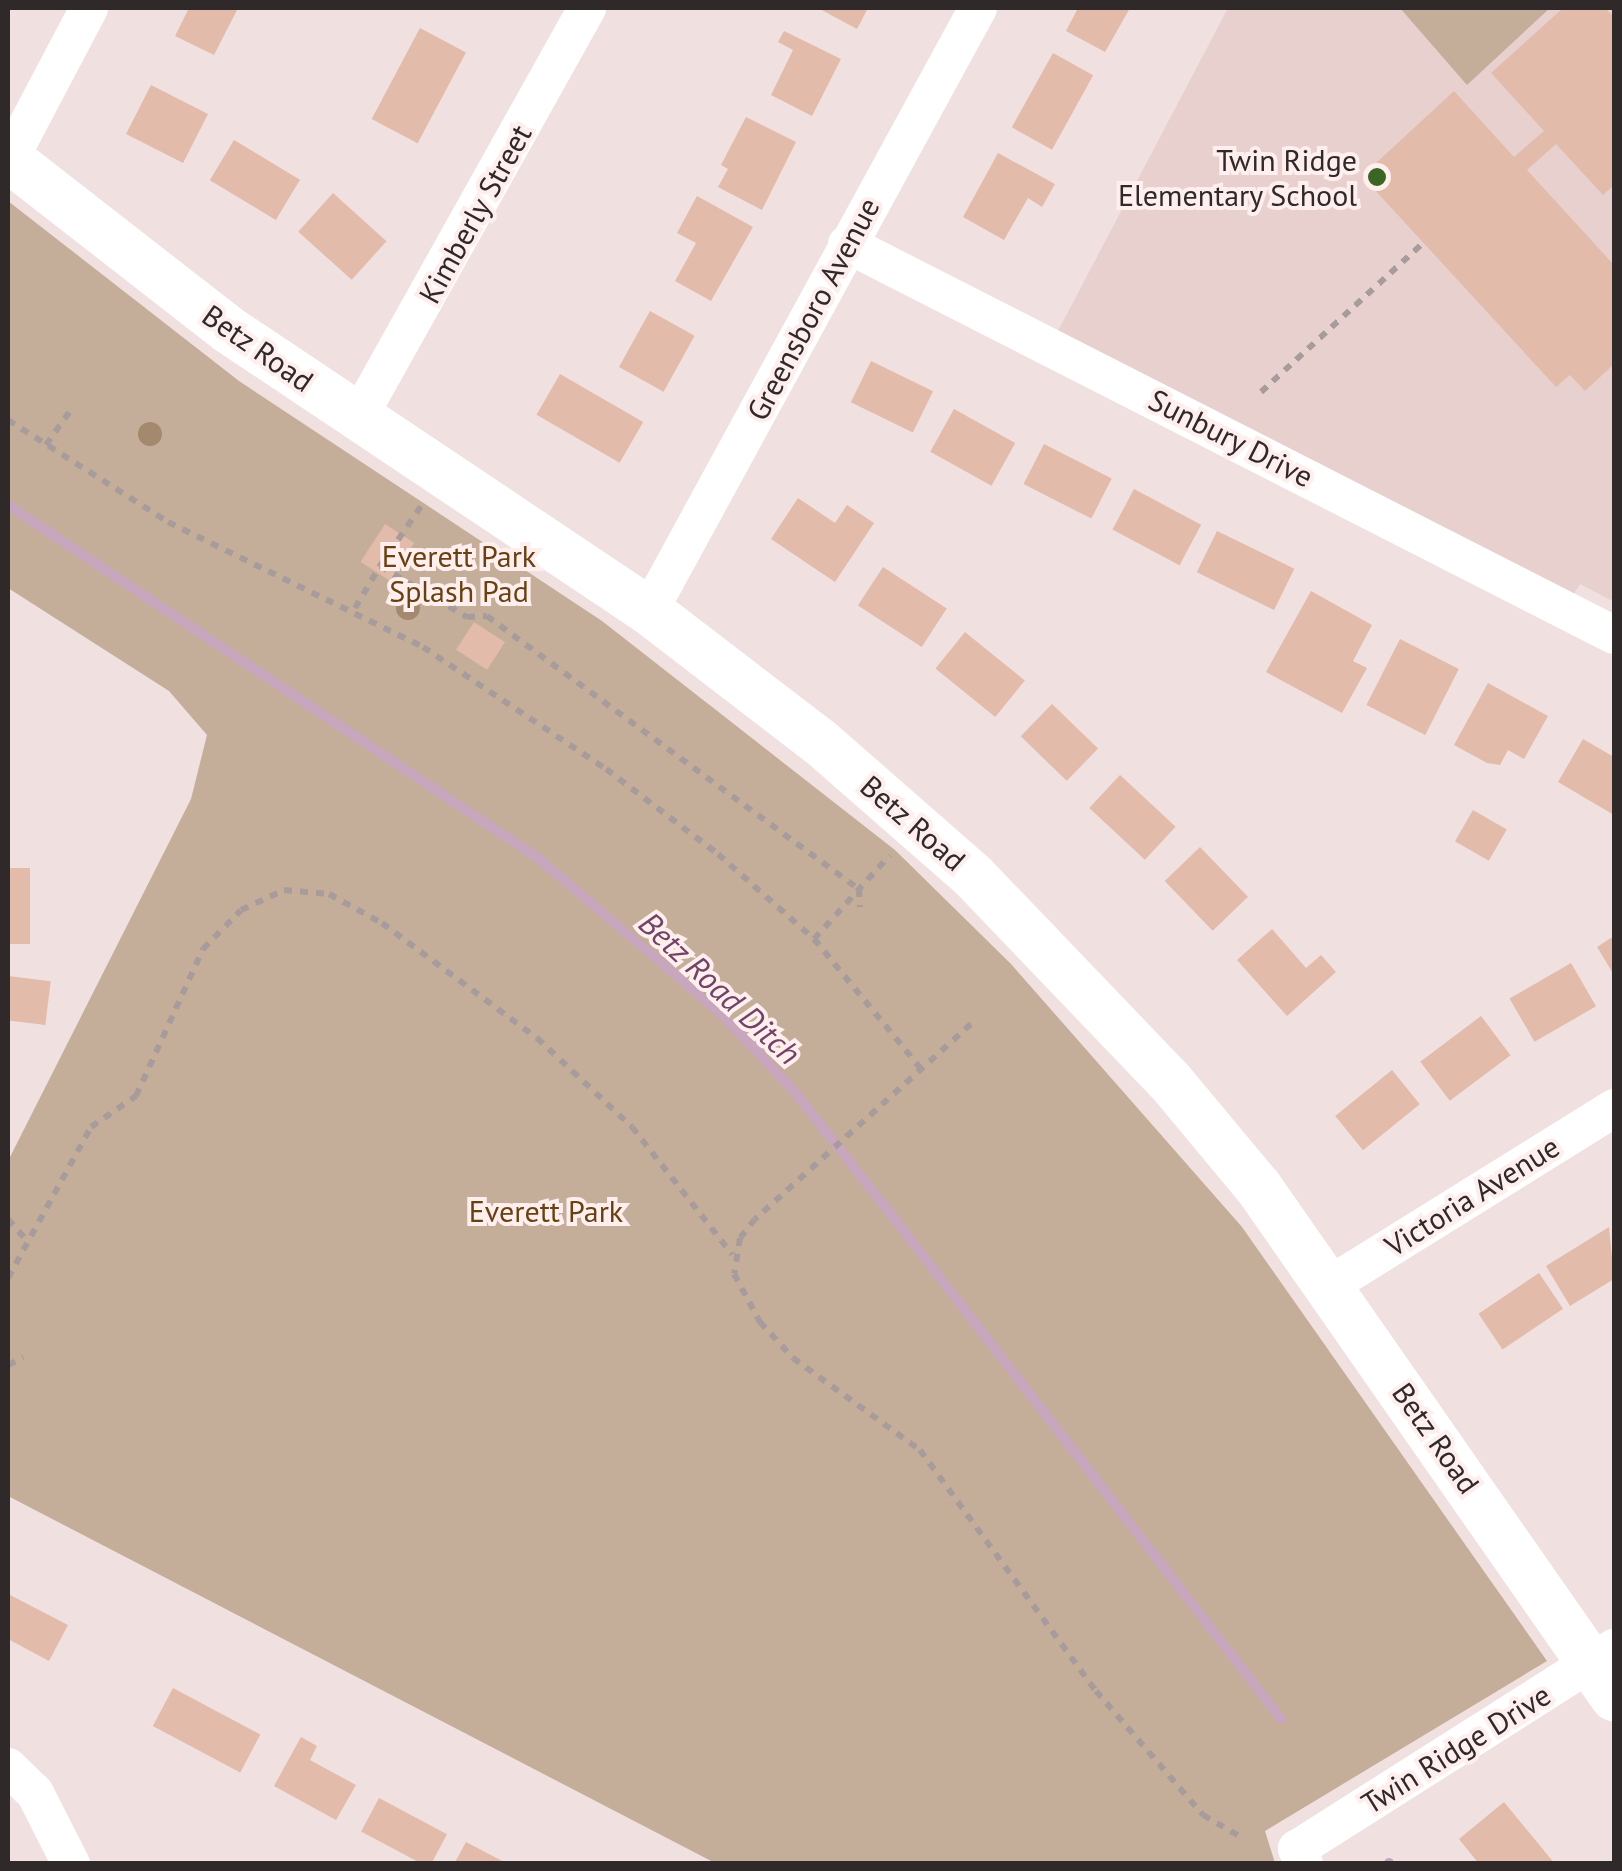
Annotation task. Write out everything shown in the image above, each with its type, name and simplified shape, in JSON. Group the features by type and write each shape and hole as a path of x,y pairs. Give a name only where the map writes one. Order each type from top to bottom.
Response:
{"street":[{"path":"8,159 89,8"},
{"name":"Kimberly Street","path":"358,418 587,8"},
{"name":"Greensboro Avenue","path":"649,610 978,8"},
{"name":"Betz Road","path":"8,159 229,330 649,610 820,742 1024,926 1169,1080 1330,1285 1607,1669"},
{"name":"Sunbury Drive","path":"847,244 1614,634"},
{"name":"Victoria Avenue","path":"1330,1285 1614,1108"},
{"name":"Twin Ridge Drive","path":"1300,1856 1607,1669"},
{"path":"8,1767 35,1793 70,1864"}],"path":[{"path":"1261,392 1423,244"},
{"path":"46,445 70,411"},
{"path":"8,420 168,522 356,608 606,768 718,854 814,939 923,1070"},
{"path":"356,608 424,503"},
{"path":"380,566 468,617 487,616 860,889"},
{"path":"814,939 895,850"},
{"path":"860,889 860,908"},
{"path":"8,1278 91,1128 136,1096 203,948 260,898 308,890 382,923 536,1038 632,1128 733,1255 742,1296 760,1322 814,1378 920,1450 1116,1716 1203,1816 1242,1837"},
{"path":"733,1255 755,1219 880,1112 971,1024"},
{"path":"8,1219 28,1240"},
{"path":"8,1365 23,1358"}],"shaded area":[{"name":"Twin Ridge Elementary School","path":"1228,8 1614,8 1614,602 1580,584 1566,607 1050,346"}],"green space":[{"path":"1400,8 1550,8 1467,85"},
{"name":"Everett Park","path":"8,201 239,381 602,621 895,850 1011,964 1242,1227 1547,1661 1265,1831 1275,1863 715,1863 8,1496 8,1161 191,799 207,735 169,691 8,588"}],"building":[{"path":"189,8 238,8 214,55 175,36"},
{"path":"818,8 868,8 857,29"},
{"path":"1078,8 1130,8 1105,52 1066,31"},
{"path":"1563,8 1605,8 1614,17 1614,185 1603,195 1556,144 1527,170 1614,265 1614,364 1585,391 1570,375 1556,387 1362,176 1454,91 1514,157 1544,131 1491,73"},
{"path":"420,28 466,52 418,143 372,119"},
{"path":"784,31 841,59 812,116 771,95 793,50 778,42"},
{"path":"1053,53 1093,75 1052,150 1012,127"},
{"path":"151,85 208,114 183,163 126,134"},
{"path":"746,117 796,142 762,210 718,187 728,169 721,165"},
{"path":"234,140 300,180 276,220 210,180"},
{"path":"998,153 1055,184 1042,207 1028,198 1004,240 963,217"},
{"path":"333,193 387,241 352,280 298,232"},
{"path":"697,196 753,227 711,301 675,281 696,243 677,233"},
{"path":"650,311 695,336 664,392 619,367"},
{"path":"871,361 933,391 913,433 851,402"},
{"path":"560,374 643,422 620,463 536,415"},
{"path":"954,409 1015,443 991,486 930,452"},
{"path":"1044,444 1112,479 1091,519 1024,484"},
{"path":"1134,489 1201,525 1180,565 1112,530"},
{"path":"798,498 835,523 847,505 874,523 835,582 771,539"},
{"path":"385,524 414,543 390,581 360,562"},
{"path":"1217,531 1294,569 1274,610 1197,572"},
{"path":"883,567 947,608 922,647 858,606"},
{"path":"1311,591 1372,625 1353,661 1367,668 1342,713 1266,672"},
{"path":"474,622 505,642 487,670 456,650"},
{"path":"965,632 1025,680 995,717 935,669"},
{"path":"1400,639 1459,669 1425,735 1366,705"},
{"path":"1488,683 1548,716 1524,759 1508,750 1500,765 1487,763 1454,745"},
{"path":"1052,704 1098,748 1067,781 1021,736"},
{"path":"1583,739 1614,757 1614,815 1558,782"},
{"path":"1120,775 1176,827 1145,860 1089,808"},
{"path":"1473,810 1507,830 1489,861 1455,841"},
{"path":"1200,847 1248,897 1213,931 1165,881"},
{"path":"8,868 30,868 30,944 8,944"},
{"path":"1272,929 1306,968 1321,955 1336,972 1287,1016 1237,960"},
{"path":"1614,936 1614,975 1597,947"},
{"path":"1571,963 1596,1006 1535,1042 1510,999"},
{"path":"8,976 51,981 45,1025 8,1020"},
{"path":"1481,1016 1510,1055 1450,1101 1420,1062"},
{"path":"1392,1070 1420,1104 1363,1150 1335,1116"},
{"path":"1609,1227 1614,1279 1570,1306 1546,1266"},
{"path":"1539,1273 1563,1309 1503,1349 1478,1314"},
{"path":"8,1594 68,1625 49,1661 8,1639"},
{"path":"173,1688 260,1734 240,1772 153,1726"},
{"path":"301,1737 317,1746 310,1760 356,1785 336,1820 274,1786"},
{"path":"379,1798 447,1834 431,1864 422,1864 361,1832"},
{"path":"1504,1802 1555,1864 1479,1864 1459,1839"},
{"path":"466,1842 508,1864 454,1864"}],"waterway":[{"name":"Betz Road Ditch","path":"8,505 538,858 721,1014 793,1090 1281,1719"}],"place":[{"name":"Twin Ridge Elementary School","path":"1377,177"}],"park label":[{"name":"Everett Park Splash Pad","path":"459,573"}]}
